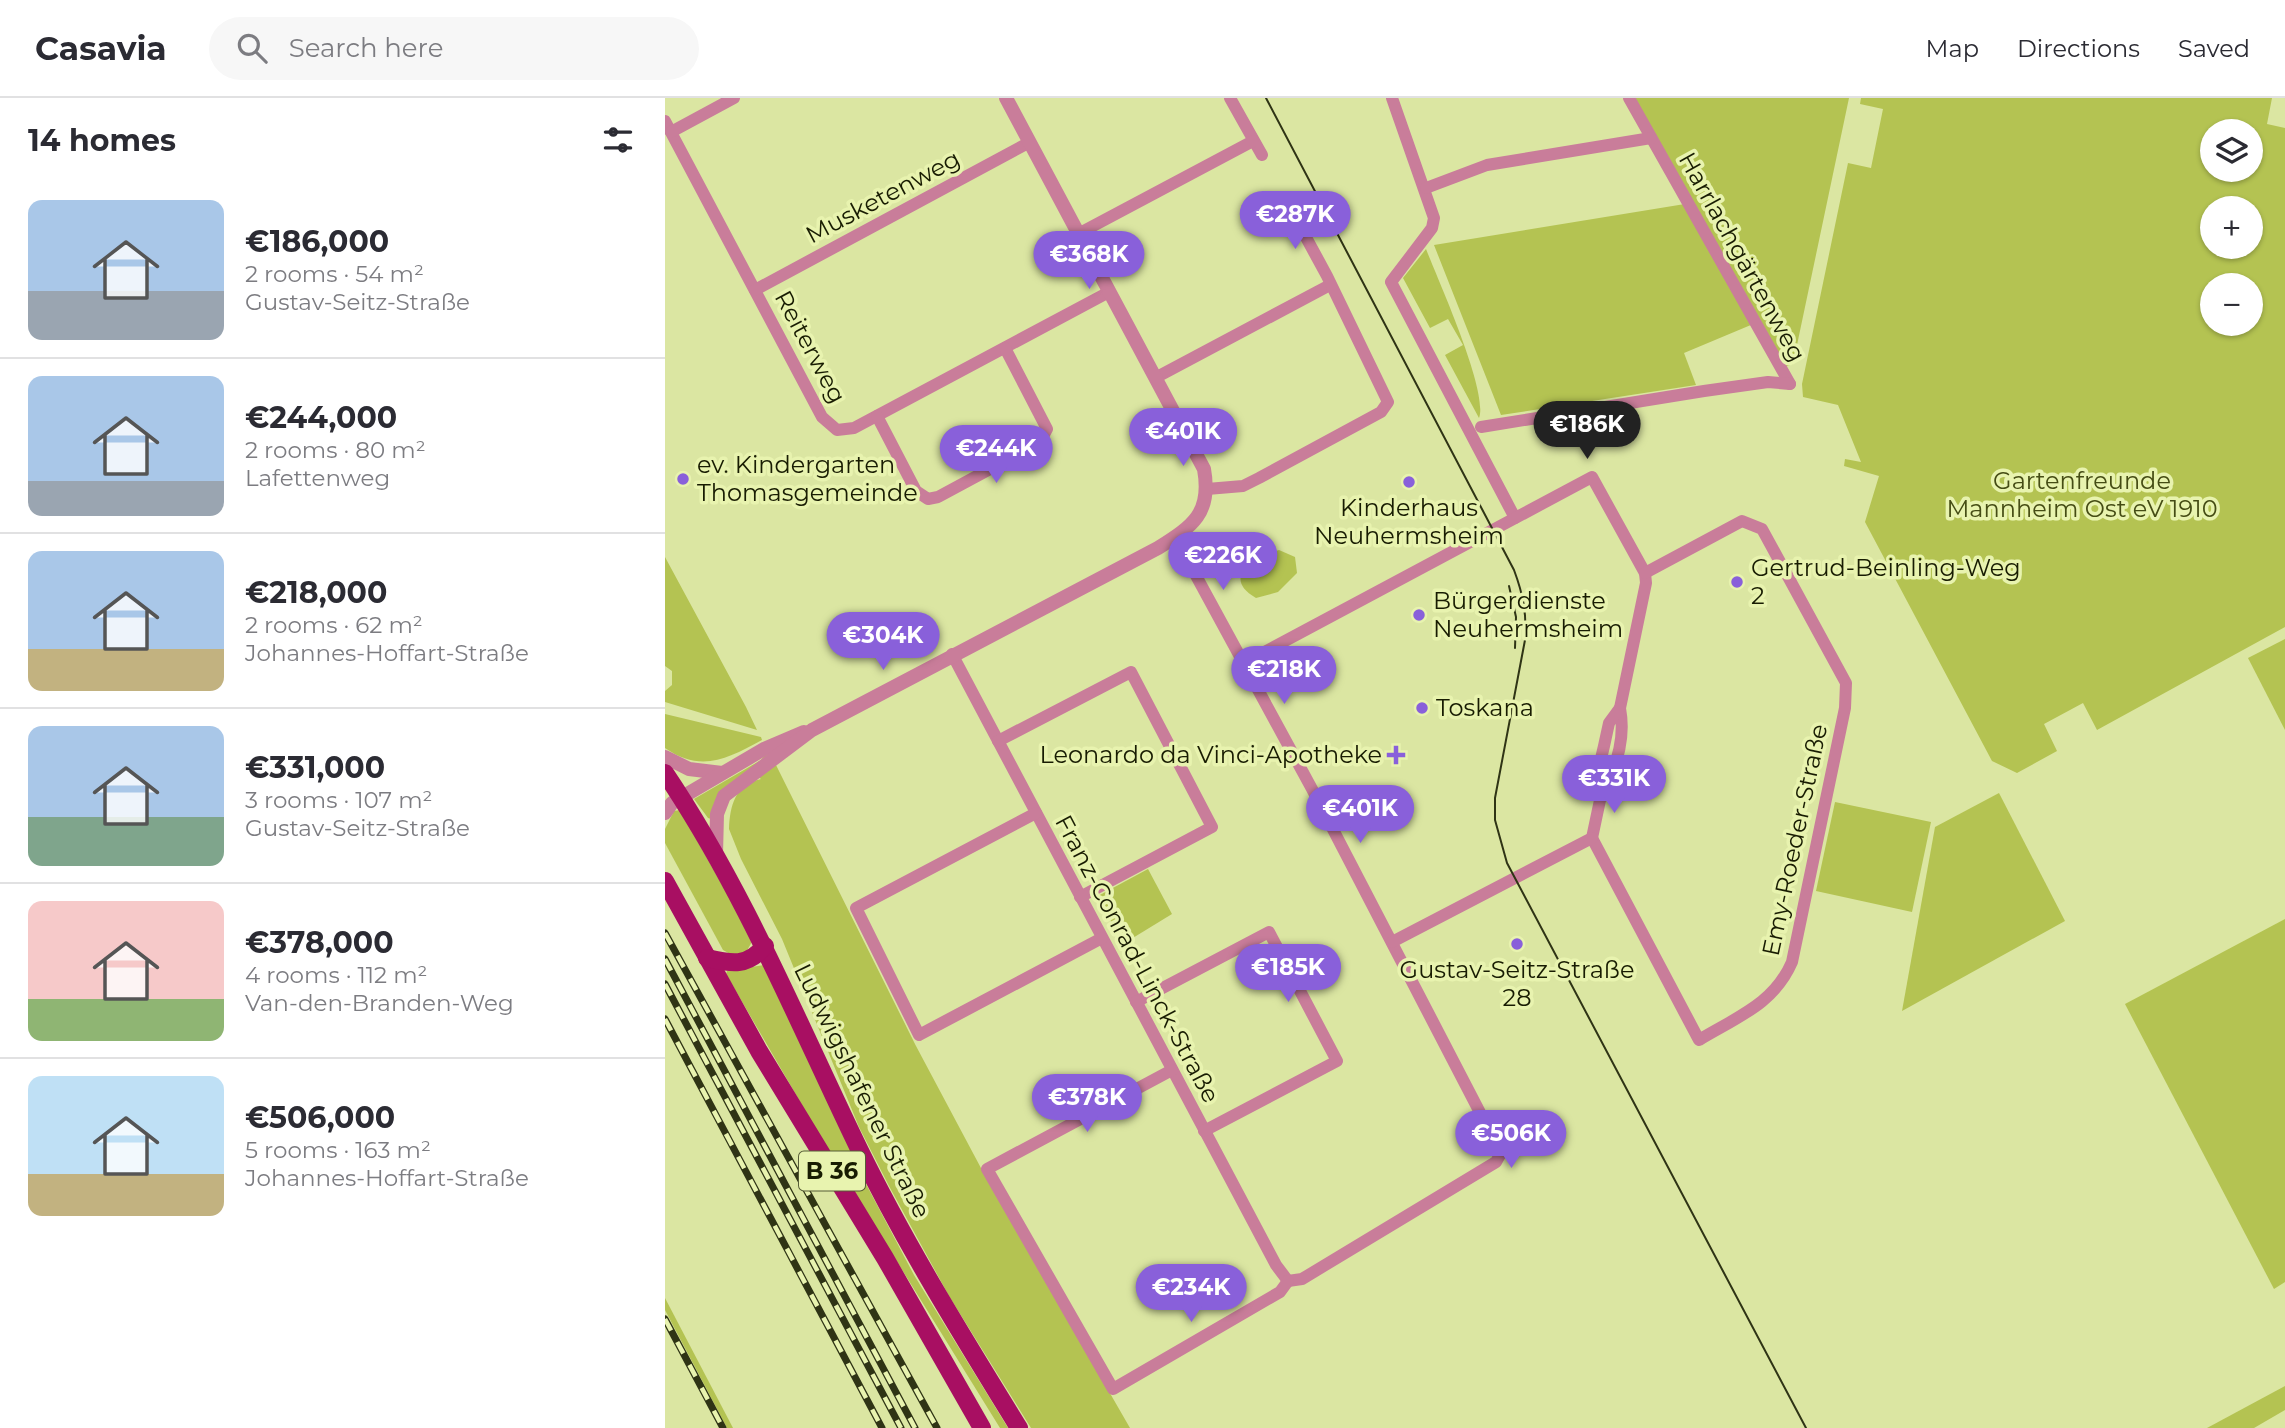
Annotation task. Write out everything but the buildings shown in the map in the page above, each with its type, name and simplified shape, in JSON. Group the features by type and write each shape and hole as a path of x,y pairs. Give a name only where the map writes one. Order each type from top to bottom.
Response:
{"main road":[{"name":"Ludwigshafener Straße","path":"665,773 716,853 765,946 887,1204 932,1286 1019,1428"},
{"name":"B 36","path":"665,881 707,958 982,1428"},
{"path":"707,958 741,964 758,954 765,946"}],"street":[{"path":"668,126 733,98"},
{"path":"716,853 717,814 724,796 812,730 1175,537 1200,514 1207,489 1203,469 1006,98"},
{"path":"1230,98 1262,155"},
{"path":"1392,98 1434,211 1432,228 1391,282 1515,518"},
{"name":"Harrlachgärtenweg","path":"1481,428 1717,389 1768,382 1790,384 1629,98"},
{"name":"Reiterweg","path":"668,126 827,423 837,430 847,430 877,416 1109,292"},
{"path":"1426,188 1487,164 1651,138"},
{"path":"1078,234 1253,141"},
{"name":"Musketenweg","path":"755,289 1030,142"},
{"path":"1207,489 1243,486 1381,412 1388,402 1289,206"},
{"path":"1155,378 1330,285"},
{"path":"877,416 918,493 928,499 949,491 1040,442 1047,434 1046,426 1005,348"},
{"path":"1242,664 1592,477 1644,573 1646,583 1620,708 1623,726 1614,771 1603,786 1592,838 1392,942"},
{"name":"Emy-Roeder-Straße","path":"1592,838 1699,1040 1767,999 1783,983 1792,962 1845,708 1846,683 1762,529 1742,522 1644,573"},
{"path":"1172,1070 987,1169 1113,1389 1280,1292 1288,1280 1301,1279 1500,1156 1498,1146 1392,942 1175,537"},
{"name":"Franz-Conrad-Linck-Straße","path":"952,654 1204,1131 1276,1265 1288,1280"},
{"path":"998,741 1131,672 1212,827 1080,897"},
{"path":"665,813 672,803 789,736 812,730"},
{"path":"665,757 689,769 722,774"},
{"path":"1036,813 856,908 919,1035 1102,937"},
{"path":"1136,1002 1269,932 1337,1060 1204,1131"}],"green space":[{"path":"1634,98 1849,98 1793,364 1785,367 1758,322 1684,353 1696,385 1501,415 1434,245 1691,203"},
{"name":"Gartenfreunde Mannheim Ost eV 1910","path":"1861,98 2272,98 2267,124 2285,128 2285,627 2097,730 2083,703 2044,724 2057,751 2017,773 1992,761 1865,522 1879,476 1844,466 1845,459 1861,462 1838,405 1803,397 1802,384 1848,163 1871,168 1883,109 1860,104"},
{"path":"1426,249 1470,361 1477,385 1479,418 1445,355 1463,345 1448,319 1430,328 1403,278"},
{"path":"1279,550 1295,557 1297,573 1278,592 1256,598 1241,583 1241,575 1252,563"},
{"path":"665,557 757,730 665,702 665,691 672,685 672,671 665,666"},
{"path":"2285,639 2285,730 2248,658"},
{"path":"665,714 761,737 762,740 725,757 690,760 665,748"},
{"path":"766,753 774,755 711,819 708,818 694,799 761,760"},
{"path":"775,763 916,1046 990,1185 1130,1428 1031,1428 949,1296 889,1186 859,1127 782,939 741,859 729,829 733,804 740,791 761,779 758,777"},
{"path":"1999,793 2065,921 1902,1011 1935,827"},
{"path":"1835,802 1931,822 1912,912 1816,891"},
{"path":"680,810 753,940 745,954 732,955 723,950 665,843 665,829 674,811"},
{"path":"1148,869 1172,914 1123,944 1098,896"},
{"path":"2285,919 2285,1282 2274,1289 2125,1004"},
{"path":"764,965 867,1186 914,1275 1008,1428 1000,1428 828,1150 726,974 727,971"},
{"path":"665,1298 733,1428 727,1428 665,1310"},
{"path":"2285,1386 2285,1410 2254,1428 2207,1428"}],"tram line":[{"path":"1266,98 1517,579 1525,613 1525,640 1495,798 1495,820 1507,863 1806,1428"},
{"path":"1509,586 1516,617 1515,648"}],"railway":[{"path":"665,933 937,1428"},
{"path":"665,959 915,1428"},
{"path":"665,984 901,1428"},
{"path":"665,1019 882,1428"},
{"path":"665,1319 723,1428"}],"place":[{"name":"ev. Kindergarten Thomasgemeinde","path":"683,479"},
{"name":"Kinderhaus Neuhermsheim","path":"1409,482"},
{"name":"Gertrud-Beinling-Weg 2","path":"1737,582"},
{"name":"Bürgerdienste Neuhermsheim","path":"1419,615"},
{"name":"Toskana","path":"1422,708"},
{"name":"Leonardo da Vinci-Apotheke","path":"1396,755"},
{"name":"Gustav-Seitz-Straße 28","path":"1517,944"}]}
